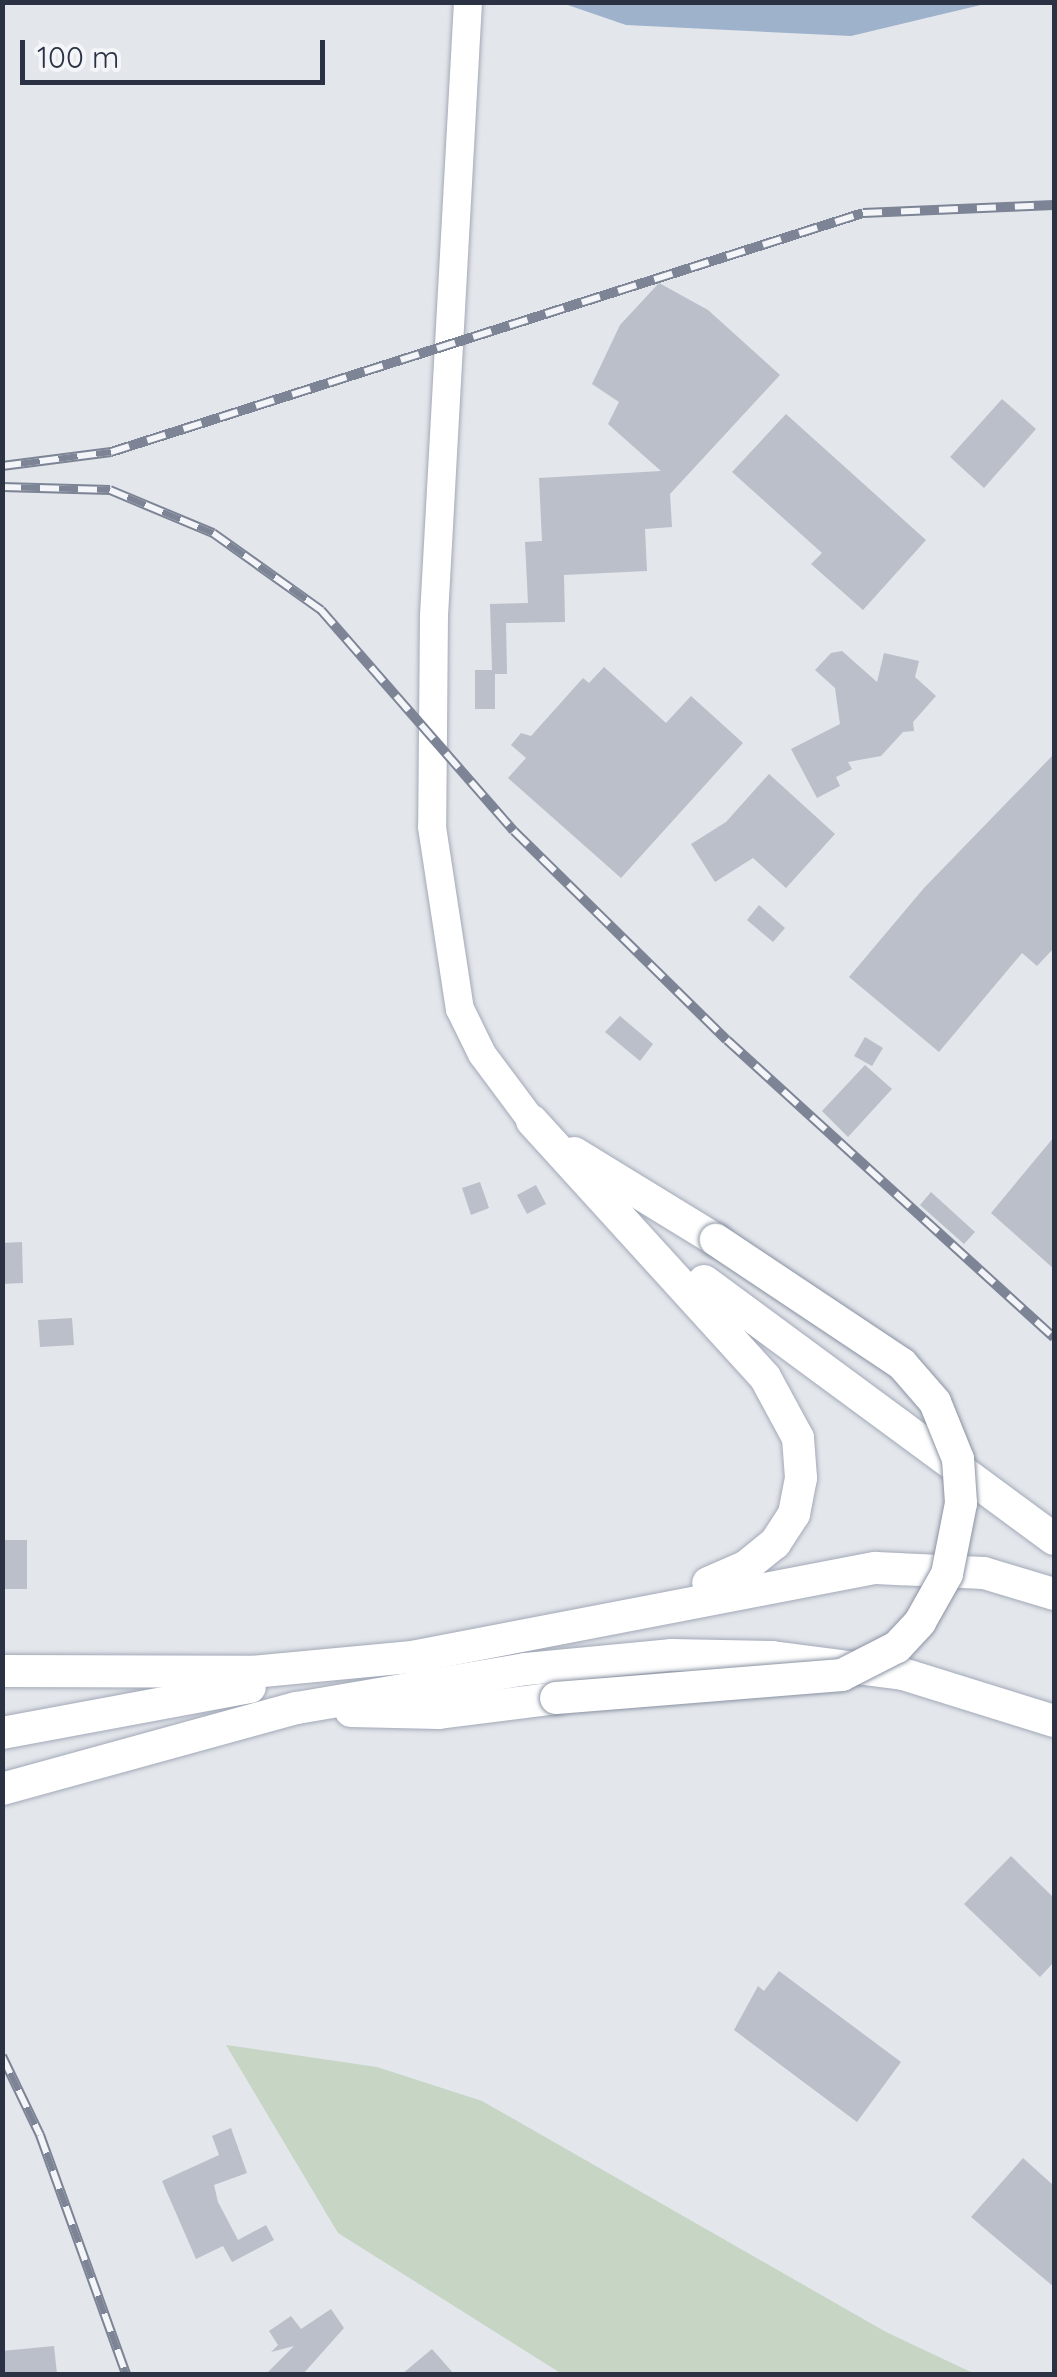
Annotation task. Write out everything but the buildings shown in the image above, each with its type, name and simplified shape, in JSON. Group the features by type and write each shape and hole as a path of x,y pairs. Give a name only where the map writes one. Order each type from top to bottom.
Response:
{"highway":[{"path":"297,1708 440,1714 556,1698 842,1675 897,1647 920,1622 947,1574 961,1503 958,1460 934,1402 902,1364 532,1121"},
{"path":"532,1121 765,1377 798,1438 802,1478 794,1514 775,1542 745,1567 592,1623"},
{"path":"574,1152 751,1322 1054,1539"},
{"path":"10,1732 876,1568 984,1573 1054,1594"},
{"path":"2,1789 297,1708 526,1669 730,1654 902,1674 1054,1721"},
{"path":"2,1671 252,1672 412,1657"}],"main road":[{"path":"468,10 434,616 432,828 460,1009 482,1054 532,1121"}],"green space":[{"path":"226,2045 377,2067 482,2101 886,2332 975,2374 562,2374 338,2233"}],"water":[{"path":"562,3 989,3 851,36 626,25"}],"railway":[{"path":"2,466 111,452 863,213 1054,205"},
{"path":"2,487 110,490 213,533 321,610 514,831 727,1040 1054,1338"},
{"path":"2,2056 40,2135 126,2374"}]}
